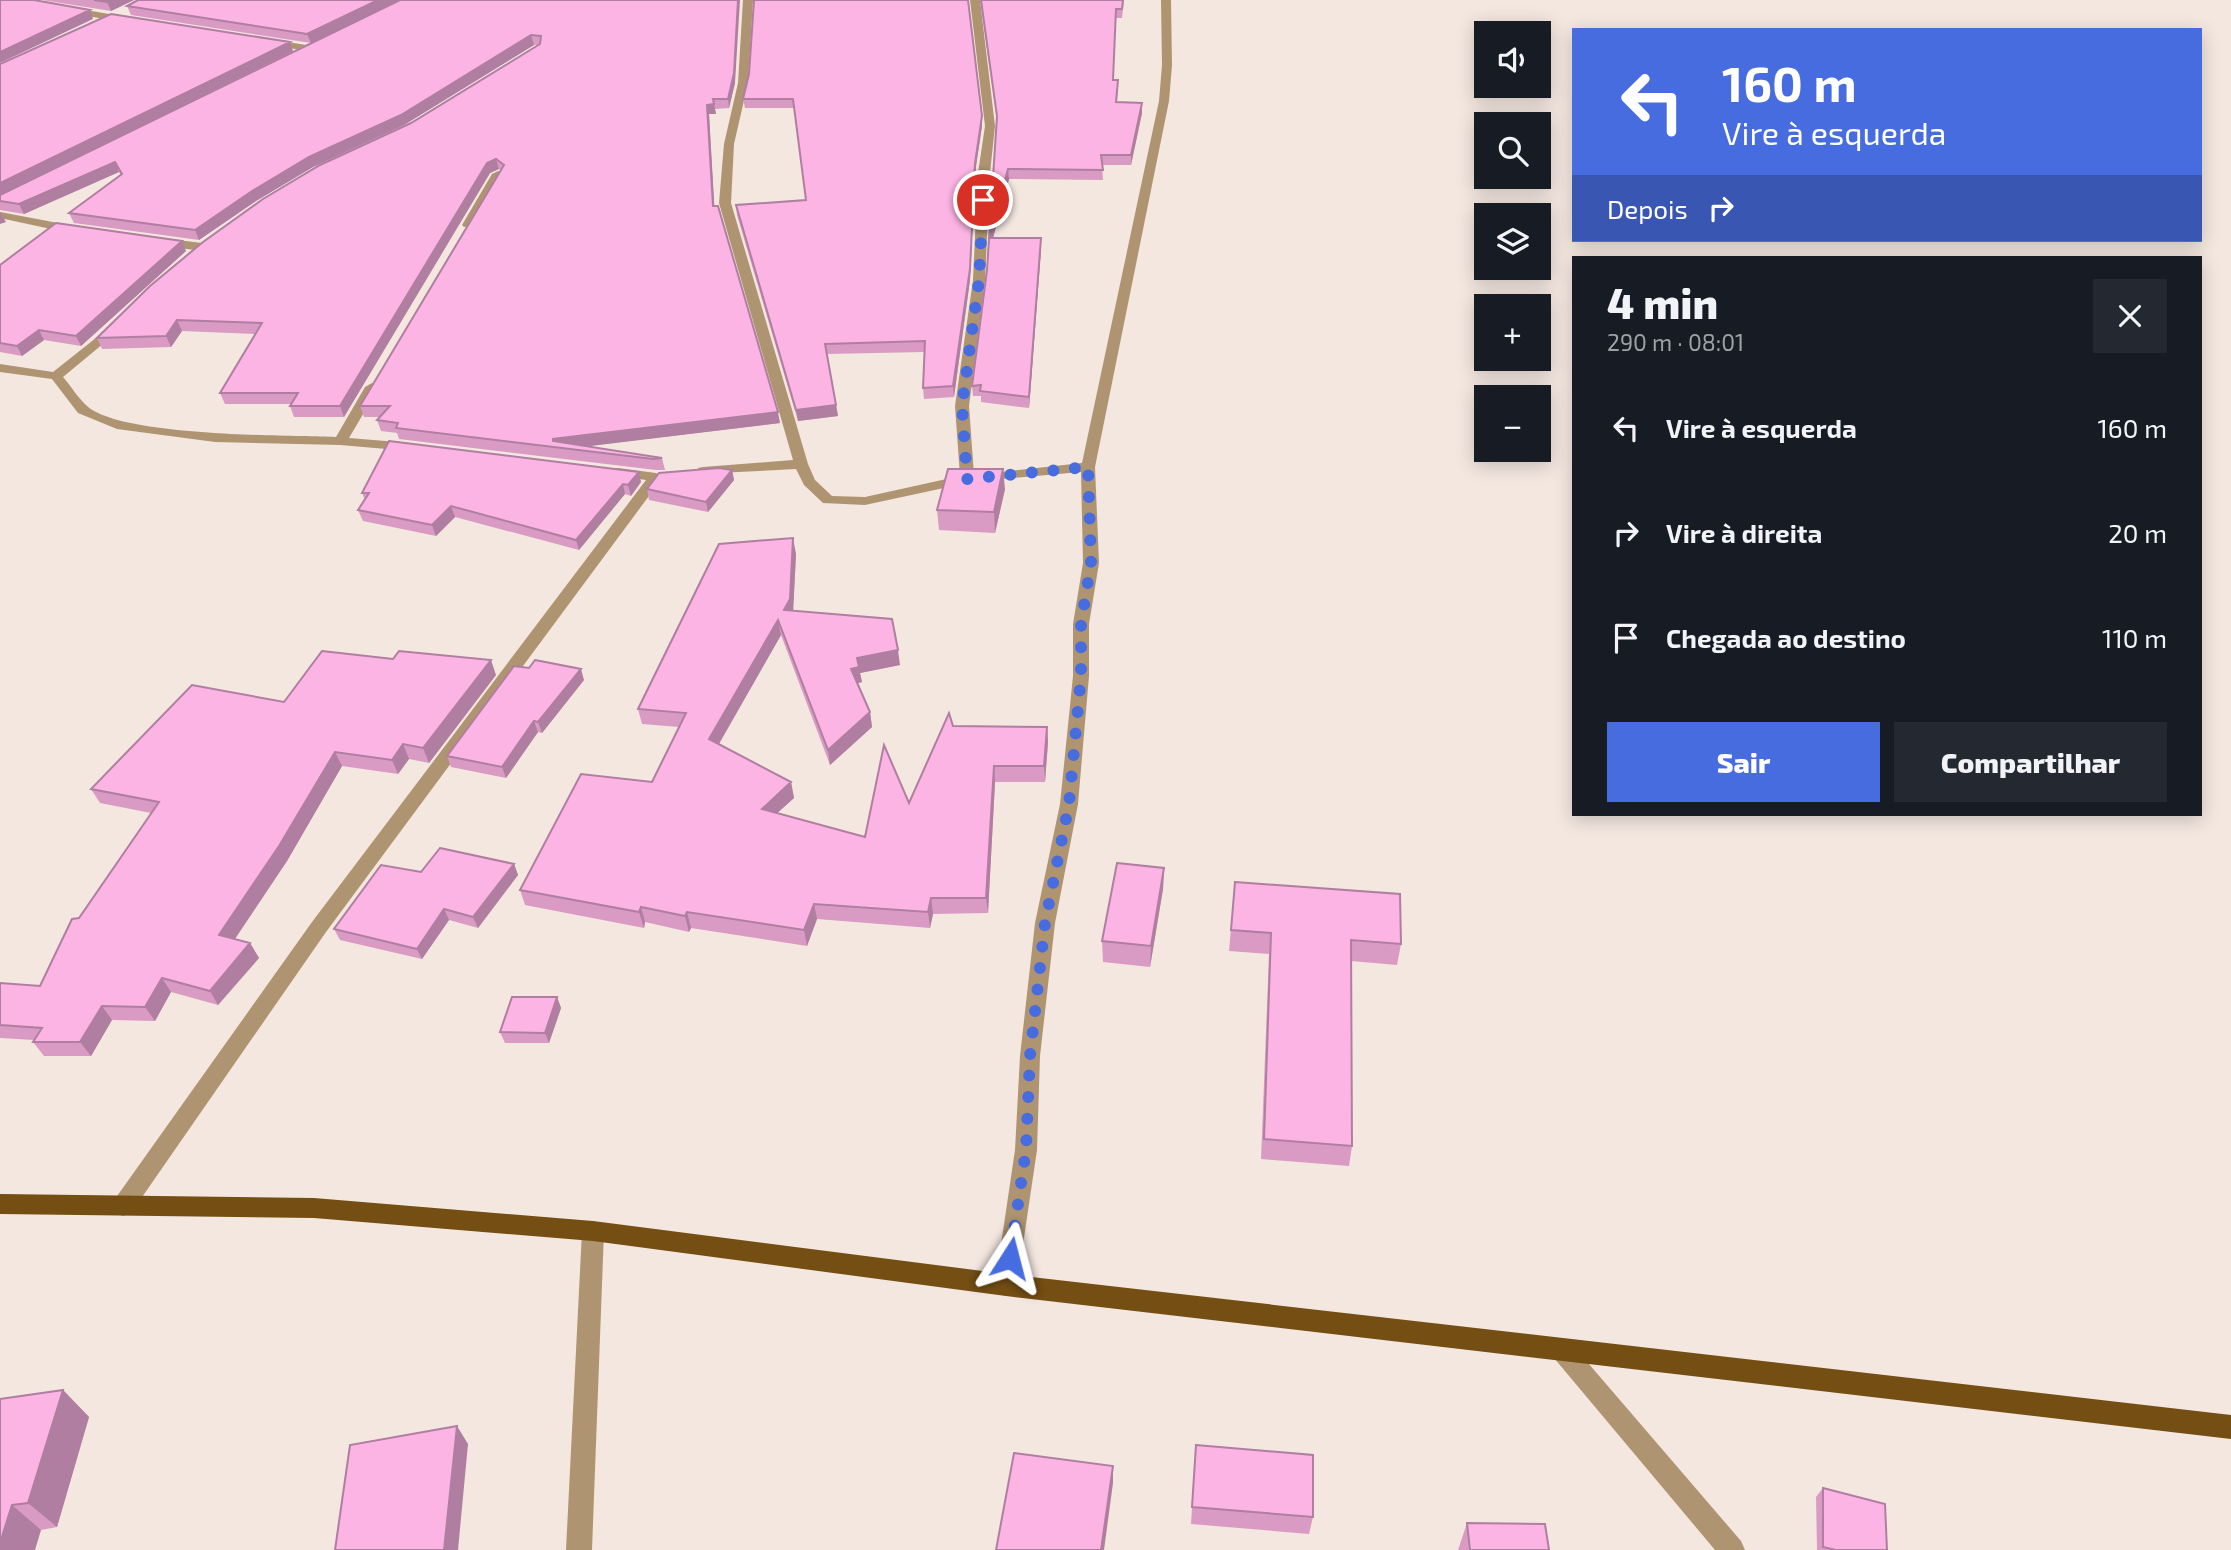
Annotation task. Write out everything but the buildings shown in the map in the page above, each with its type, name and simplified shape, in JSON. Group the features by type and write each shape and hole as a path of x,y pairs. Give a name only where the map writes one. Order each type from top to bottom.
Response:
{"main road":[{"path":"0,1204 314,1208 593,1231 1006,1285 2231,1427"}],"street":[{"path":"748,0 743,83 729,144 725,203 801,464 810,482 828,500 865,501 967,479 1088,467"},
{"path":"967,479 962,406 979,280 984,173 990,126 975,0"},
{"path":"1006,1285 1026,1150 1030,1056 1045,923 1069,804 1081,676 1081,624 1091,563 1088,467 1164,101 1167,65 1166,0"},
{"path":"87,29 136,6"},
{"path":"60,9 138,22"},
{"path":"259,41 313,49"},
{"path":"289,61 324,44"},
{"path":"464,232 498,174"},
{"path":"0,215 89,232"},
{"path":"152,240 207,243 191,256"},
{"path":"56,376 123,319"},
{"path":"0,368 56,376 83,410 117,425 215,438 340,441 422,448"},
{"path":"340,441 381,371"},
{"path":"601,470 669,475 801,464"},
{"path":"123,1206 319,927 669,475"},
{"path":"579,1550 593,1231"},
{"path":"1562,1350 1732,1550"}],"route":[{"path":"983,200 979,280 962,406 967,479 1088,467 1091,507 1091,563 1081,624 1081,676 1069,804 1045,923 1030,1056 1026,1150 1010,1258"}]}
